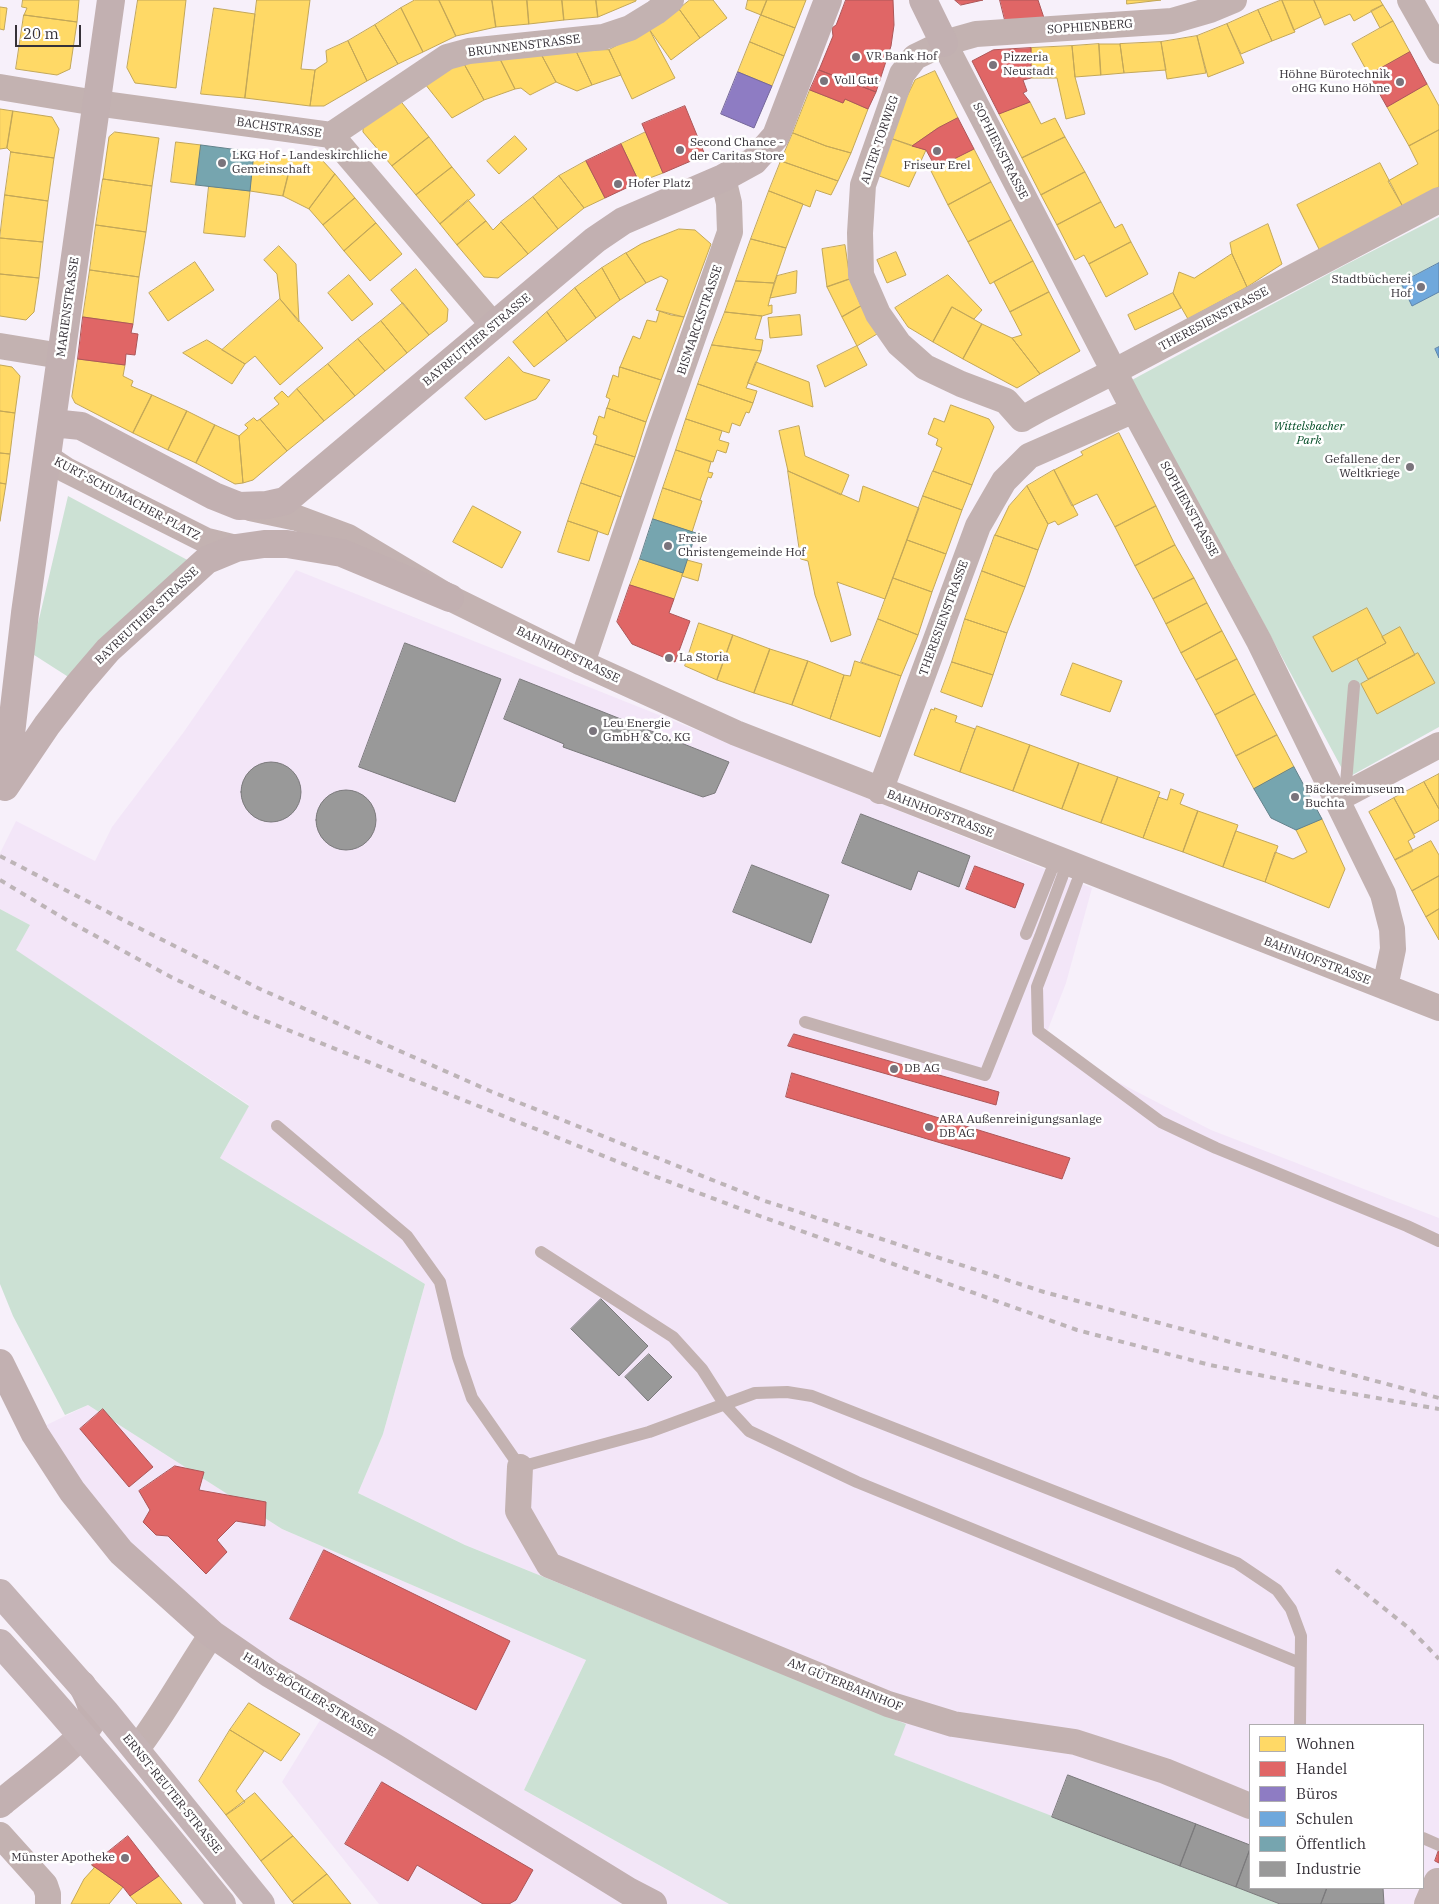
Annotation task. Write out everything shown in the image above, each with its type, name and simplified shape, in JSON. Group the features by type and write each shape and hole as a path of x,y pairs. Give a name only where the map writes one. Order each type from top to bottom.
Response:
{"main road":[{"name":"ERNST-REUTER-STRASSE","path":"0,1593 82,1685 261,1904"},
{"path":"0,1643 82,1736 222,1904"}],"street":[{"name":"MARIENSTRASSE","path":"0,779 11,734 25,613 111,0"},
{"name":"BRUNNENSTRASSE","path":"331,135 447,57 469,51 603,37 630,28 671,0"},
{"path":"722,178 754,161 776,136 828,0"},
{"name":"SOPHIENSTRASSE","path":"923,0 1134,410 1245,614 1341,797 1383,894 1392,928 1393,949 1384,988"},
{"name":"SOPHIENSTRASSE","path":"929,0 944,43"},
{"name":"SOPHIENBERG","path":"944,43 976,34 1172,21 1210,10 1234,0"},
{"path":"1410,0 1439,51"},
{"name":"ALTER TORWEG","path":"944,43 915,57 902,74 863,185 860,233 861,275 878,314 899,344 925,368 1006,401 1022,420"},
{"name":"BACHSTRASSE","path":"0,87 96,103 331,135 494,326"},
{"name":"BAYREUTHER STRASSE","path":"239,506 267,505 285,501 595,240 623,221 722,178"},
{"name":"BISMARCKSTRASSE","path":"582,663 730,232 729,203 722,178"},
{"name":"THERESIENSTRASSE","path":"1022,420 1439,200"},
{"path":"0,346 61,356"},
{"name":"THERESIENSTRASSE","path":"880,791 978,526 1004,481 1029,456 1134,410"},
{"path":"1022,420 1029,456"},
{"path":"52,423 81,426 214,496 239,506"},
{"name":"KURT-SCHUMACHER-PLATZ","path":"48,458 66,470 207,541 236,548"},
{"name":"BAHNHOFSTRASSE","path":"239,506 297,518 348,537 450,598"},
{"name":"BAHNHOFSTRASSE","path":"236,548 264,544 287,544 342,553 450,598 582,663 736,733 880,791 1439,1008"},
{"name":"BAYREUTHER STRASSE","path":"0,795 47,725 108,650 207,560 236,548"},
{"name":"MARIENSTRASSE","path":"0,709 8,687 25,613"},
{"path":"1341,797 1439,745"},
{"name":"HANS-BÖCKLER-STRASSE","path":"0,1363 35,1434 72,1491 121,1552 212,1634 270,1674 394,1747 628,1891 653,1904"},
{"name":"AM GÜTERBAHNHOF","path":"520,1467 518,1511 549,1565 888,1704 953,1724 1075,1742 1165,1771 1249,1806"},
{"path":"136,1750 155,1726 183,1677 212,1634"},
{"name":"ERNST-REUTER-STRASSE","path":"82,1685 90,1700 92,1715 88,1728 82,1736"},
{"path":"0,1804 82,1736"},
{"path":"0,1835 44,1885 48,1894 48,1904"}],"lane":[{"path":"1341,797 1354,686"},
{"path":"1026,934 1068,864"},
{"path":"805,1022 985,1075 1068,864"},
{"path":"1068,864 1037,987 1038,1032 1161,1122 1216,1148 1407,1226 1439,1241"},
{"path":"277,1126 407,1236 440,1282 458,1357 472,1398 520,1467 650,1432 755,1393 787,1392 812,1396 1237,1563 1277,1590 1292,1609 1301,1636 1300,1724"},
{"path":"541,1252 673,1337 702,1369 725,1405 749,1431 857,1482 1300,1663"},
{"path":"1424,1838 1439,1845"}],"shaded area":[{"path":"296,570 1092,888 1066,983 1045,1037 1079,1062 1211,1130 1439,1218 1439,1904 1280,1904 893,1755 905,1724 465,1545 358,1493 383,1434 425,1284 220,1158 249,1105 15,950 30,925 0,909 0,853 16,821 95,861 112,827 183,733"},
{"path":"88,1405 282,1529 586,1660 524,1790 729,1904 379,1904 282,1782 325,1712 214,1639 32,1432"}],"green space":[{"name":"Wittelsbacher Park","path":"1439,217 1439,727 1347,778 1234,568 1130,381 1345,265"},
{"path":"68,496 193,563 70,678 31,653"},
{"path":"0,909 30,925 16,950 249,1106 220,1158 425,1284 383,1434 358,1493 465,1545 906,1724 894,1755 1280,1904 729,1904 524,1790 586,1660 282,1529 88,1405 65,1415 13,1316 0,1284"}],"building: Wohnen":[{"path":"23,0 79,0 77,22 24,15 27,8 22,7"},
{"path":"138,0 186,0 176,88 135,83 127,68"},
{"path":"257,0 310,0 301,69 315,70 310,106 245,98"},
{"path":"415,0 439,0 456,36 423,52 401,8"},
{"path":"439,0 492,0 496,27 456,36"},
{"path":"492,0 527,0 529,24 496,27"},
{"path":"527,0 562,0 564,20 529,24"},
{"path":"562,0 596,0 598,17 564,20"},
{"path":"596,0 636,0 636,1 598,17"},
{"path":"690,0 713,0 727,18 700,38 679,9"},
{"path":"748,0 767,0 761,15 746,9"},
{"path":"767,0 806,0 795,28 761,15"},
{"path":"1127,0 1161,0 1127,4"},
{"path":"1282,0 1314,0 1321,17 1294,30"},
{"path":"1282,0 1295,32 1272,41 1258,10"},
{"path":"1314,0 1380,0 1383,5 1354,21 1350,14 1325,25"},
{"path":"1383,5 1393,21 1380,28 1371,11"},
{"path":"0,7 7,8 4,30 0,29"},
{"path":"214,8 255,14 245,98 201,94"},
{"path":"401,8 423,52 398,64 375,25"},
{"path":"679,9 700,38 671,60 649,29"},
{"path":"1258,10 1272,41 1241,54 1227,24"},
{"path":"24,15 77,22 70,69 57,75 16,69"},
{"path":"761,15 795,28 784,56 750,42"},
{"path":"1393,21 1410,52 1369,75 1352,44"},
{"path":"1227,24 1244,63 1208,77 1197,36"},
{"path":"375,25 398,64 367,81 348,41"},
{"path":"649,29 675,78 632,99 609,50"},
{"path":"1197,36 1206,73 1167,79 1161,42"},
{"path":"348,41 367,81 324,106 310,106 315,70 327,62 326,51"},
{"path":"750,42 784,56 772,86 738,72"},
{"path":"1161,42 1166,70 1124,73 1120,44"},
{"path":"1099,44 1101,75 1075,77 1072,46"},
{"path":"1099,44 1120,44 1124,73 1101,75"},
{"path":"1072,46 1075,77 1085,114 1066,119 1057,78 1031,78 1031,48"},
{"path":"609,50 621,75 592,85 576,51"},
{"path":"576,51 592,85 577,91 556,82 541,54"},
{"path":"541,54 556,82 530,95 521,88 515,89 500,59"},
{"path":"500,59 515,89 484,100 463,62"},
{"path":"463,62 484,100 452,118 425,84"},
{"path":"935,71 958,118 938,128 912,146 887,137 915,80"},
{"path":"1427,84 1439,106 1439,130 1409,146 1387,107"},
{"path":"810,90 843,103 845,99 868,109 851,153 826,146 793,133"},
{"path":"395,94 429,137 392,166 363,132 363,118"},
{"path":"1030,102 1041,124 1055,118 1065,137 1022,158 999,114"},
{"path":"0,109 13,111 7,148 0,149"},
{"path":"13,111 52,117 59,129 54,158 11,152 7,148"},
{"path":"1439,130 1439,187 1403,207 1388,181 1418,164 1409,146"},
{"path":"115,132 159,138 152,186 103,179 109,137"},
{"path":"646,132 663,173 639,182 621,144"},
{"path":"793,133 826,146 851,153 838,181 781,161"},
{"path":"515,136 527,149 499,174 487,161"},
{"path":"429,137 452,167 416,195 392,166"},
{"path":"887,137 926,150 909,187 874,174"},
{"path":"1065,137 1085,172 1041,195 1022,158"},
{"path":"176,142 201,145 196,185 171,182"},
{"path":"974,149 991,182 948,205 931,171"},
{"path":"11,152 54,158 48,201 5,195"},
{"path":"254,152 293,156 283,196 250,191"},
{"path":"293,156 322,160 335,174 309,209 283,196"},
{"path":"586,161 605,198 584,208 559,176"},
{"path":"781,161 838,181 831,195 816,190 810,207 769,191"},
{"path":"1380,163 1403,207 1320,251 1297,205"},
{"path":"452,167 475,195 440,224 416,195"},
{"path":"1085,172 1101,202 1057,225 1041,195"},
{"path":"335,174 355,198 323,225 309,209"},
{"path":"559,176 584,208 558,229 533,197"},
{"path":"103,179 152,186 146,232 96,225"},
{"path":"991,182 1011,220 968,242 948,205"},
{"path":"209,186 250,191 245,237 204,233"},
{"path":"769,191 803,204 786,248 751,239"},
{"path":"5,195 48,201 43,242 0,238"},
{"path":"533,197 558,229 528,254 501,222"},
{"path":"355,198 376,223 344,251 323,225"},
{"path":"468,200 486,221 457,245 440,224"},
{"path":"1101,202 1115,228 1122,224 1131,242 1089,264 1084,255 1075,260 1057,225"},
{"path":"1011,220 1033,261 990,284 968,242"},
{"path":"486,221 493,230 501,222 528,254 498,278 484,277 457,245"},
{"path":"376,223 402,254 370,281 344,251"},
{"path":"1268,224 1282,264 1247,287 1232,254 1230,243"},
{"path":"96,225 146,232 139,277 90,270"},
{"path":"679,229 695,230 711,244 684,317 656,310 668,280 661,276 646,283 626,253 641,244"},
{"path":"0,238 43,242 39,278 0,274"},
{"path":"751,239 786,248 774,283 736,281"},
{"path":"1131,242 1148,274 1106,297 1089,264"},
{"path":"845,245 850,279 827,287 822,249"},
{"path":"279,246 296,264 299,322 280,299 277,274 264,260"},
{"path":"896,252 906,275 887,283 877,260"},
{"path":"626,253 646,283 620,300 602,268"},
{"path":"1232,254 1247,287 1188,319 1173,293 1179,272 1194,278"},
{"path":"1033,261 1049,292 1010,312 994,282"},
{"path":"195,262 214,290 168,321 149,293"},
{"path":"602,268 620,300 596,318 575,288"},
{"path":"416,269 448,309 447,321 429,335 391,290"},
{"path":"90,270 139,277 133,324 83,317"},
{"path":"797,271 796,293 770,298 777,276"},
{"path":"0,274 39,278 34,312 26,320 0,316"},
{"path":"349,275 373,304 352,321 328,293"},
{"path":"948,275 982,310 974,319 952,307 933,342 908,327 895,308"},
{"path":"850,279 861,306 842,317 827,287"},
{"path":"736,281 774,283 768,306 772,305 772,313 762,316 725,312"},
{"path":"575,288 596,318 567,341 547,312"},
{"path":"1049,292 1080,351 1040,374 1012,338 1022,335 1010,312"},
{"path":"1173,293 1181,308 1135,330 1128,315"},
{"path":"280,299 323,348 280,385 255,356 245,364 222,350"},
{"path":"403,303 429,335 407,353 381,321"},
{"path":"861,306 877,334 857,346 842,317"},
{"path":"952,307 982,324 963,359 933,342"},
{"path":"660,311 684,317 661,380 620,367 633,336 640,339 647,320 656,322"},
{"path":"547,312 567,341 534,367 513,342"},
{"path":"725,312 762,316 755,339 763,340 761,351 712,345"},
{"path":"800,315 802,335 770,338 768,318"},
{"path":"381,321 407,353 385,371 358,339"},
{"path":"982,324 1012,338 1040,374 1017,388 963,359"},
{"path":"358,339 385,371 355,396 328,364"},
{"path":"207,340 245,364 232,384 183,353"},
{"path":"712,345 761,351 746,388 757,391 753,403 698,384"},
{"path":"857,346 867,365 825,387 817,366"},
{"path":"509,357 523,372 550,380 536,399 485,420 465,398"},
{"path":"78,359 125,365 123,376 133,381 131,386 152,395 133,433 75,403 72,397"},
{"path":"756,362 809,382 813,407 748,383"},
{"path":"328,364 355,396 324,421 297,389"},
{"path":"0,365 12,367 20,376 15,413 0,411"},
{"path":"620,367 661,380 646,422 607,408 610,399 606,397 613,375 618,377"},
{"path":"698,384 753,403 749,413 746,412 740,426 732,423 729,433 686,419"},
{"path":"297,389 324,421 287,451 260,419 279,404 274,398 282,391 288,397"},
{"path":"152,395 187,411 168,450 133,433"},
{"path":"951,405 989,419 994,427 972,485 933,471 942,448 936,445 938,439 928,434 934,418 944,422"},
{"path":"607,408 646,422 635,457 595,444 597,436 593,434 599,416 604,418"},
{"path":"0,411 15,413 10,454 0,453"},
{"path":"187,411 215,425 196,463 168,450"},
{"path":"254,418 257,421 260,419 287,451 253,480 243,483 239,436 248,428 245,425"},
{"path":"686,419 722,431 719,440 729,443 726,453 717,450 713,462 676,450"},
{"path":"215,425 239,436 243,483 235,484 196,463"},
{"path":"799,426 805,456 849,475 841,495 788,471 779,431"},
{"path":"1119,433 1156,506 1115,527 1097,494 1072,506 1054,470 1083,455 1081,452"},
{"path":"595,444 635,457 621,497 581,483"},
{"path":"676,450 711,462 708,472 713,473 711,478 708,477 700,500 663,488"},
{"path":"0,453 10,454 6,484 0,483"},
{"path":"1054,470 1078,515 1058,525 1055,521 1048,524 1027,486"},
{"path":"788,471 859,502 863,486 919,508 885,599 837,582 851,635 831,642 815,595 808,561 801,559"},
{"path":"933,471 972,485 962,510 923,496"},
{"path":"0,483 6,484 0,521"},
{"path":"581,483 621,497 608,535 568,521"},
{"path":"1027,486 1048,524 1038,550 995,535 1009,506"},
{"path":"663,488 702,501 692,532 653,519"},
{"path":"923,496 962,510 946,554 907,540"},
{"path":"473,506 521,532 502,568 453,542"},
{"path":"1156,506 1175,545 1135,566 1115,527"},
{"path":"568,521 598,531 589,561 558,552"},
{"path":"995,535 1038,550 1025,587 982,571"},
{"path":"907,540 946,554 932,592 893,578"},
{"path":"1175,545 1194,578 1153,599 1135,566"},
{"path":"640,559 683,573 674,599 630,585"},
{"path":"687,560 702,564 698,581 682,576"},
{"path":"982,571 1025,587 1007,633 965,619"},
{"path":"893,578 932,592 918,635 878,619"},
{"path":"1194,578 1207,603 1166,624 1153,599"},
{"path":"1207,603 1222,631 1181,653 1166,624"},
{"path":"1367,608 1386,643 1332,672 1313,637"},
{"path":"878,619 918,635 901,676 861,662"},
{"path":"965,619 1007,633 993,675 952,662"},
{"path":"699,623 733,635 717,680 685,666"},
{"path":"1400,627 1415,655 1368,679 1357,659 1386,643 1382,637"},
{"path":"1222,631 1237,659 1196,680 1181,653"},
{"path":"733,635 770,649 754,693 717,680"},
{"path":"770,649 808,661 792,705 754,693"},
{"path":"1418,653 1435,683 1377,714 1361,684"},
{"path":"1237,659 1255,694 1215,715 1196,680"},
{"path":"808,661 844,675 830,719 792,705"},
{"path":"855,661 901,676 880,737 830,719 844,675 850,676"},
{"path":"952,662 993,675 982,707 941,692"},
{"path":"1073,663 1122,681 1110,712 1061,695"},
{"path":"1255,694 1277,735 1236,756 1215,715"},
{"path":"935,708 957,716 955,722 975,729 960,772 914,755 931,709 934,710"},
{"path":"977,726 1030,745 1013,791 960,772"},
{"path":"1277,735 1294,767 1254,789 1236,756"},
{"path":"1030,745 1079,763 1062,809 1013,791"},
{"path":"1079,763 1118,777 1101,823 1062,809"},
{"path":"1439,774 1439,809 1424,782"},
{"path":"1118,777 1160,792 1143,838 1101,823"},
{"path":"1424,782 1439,809 1439,820 1414,834 1394,798"},
{"path":"1171,789 1184,794 1180,804 1198,811 1183,852 1143,838 1158,797 1167,800"},
{"path":"1394,798 1415,837 1408,841 1413,851 1395,860 1369,812"},
{"path":"1198,811 1238,825 1223,867 1183,852"},
{"path":"1322,819 1345,869 1329,908 1265,882 1275,852 1293,859 1307,852 1296,830"},
{"path":"1236,831 1278,846 1265,882 1223,867"},
{"path":"1431,841 1439,855 1439,876 1412,891 1395,860"},
{"path":"1439,876 1439,909 1426,917 1412,891"},
{"path":"1439,909 1439,940 1426,917"},
{"path":"249,1703 300,1734 281,1761 230,1730"},
{"path":"230,1730 264,1751 236,1791 245,1802 226,1815 199,1781"},
{"path":"255,1793 293,1836 261,1861 226,1815"},
{"path":"293,1836 327,1874 292,1902 261,1861"},
{"path":"92,1865 123,1887 109,1904 71,1904 84,1879 94,1868"},
{"path":"327,1874 351,1904 294,1904 292,1902"},
{"path":"159,1876 182,1904 137,1904 130,1896"}],"building: Handel":[{"name":"VR Bank Hof","path":"846,0 893,0 894,25 891,46 876,92 819,70 833,36 832,28 836,25"},
{"path":"955,0 983,0 961,5"},
{"path":"1000,0 1038,0 1044,18 1005,20"},
{"path":"1031,48 1031,78 1023,80 1027,91 1023,93 1030,102 999,114 972,61 993,50"},
{"path":"1410,52 1427,84 1387,107 1369,75"},
{"path":"819,70 876,92 868,109 845,99 843,103 810,90"},
{"path":"685,106 705,155 663,173 642,124"},
{"path":"958,118 974,149 936,168 926,150 912,146 938,128"},
{"path":"621,144 639,182 605,198 586,161"},
{"path":"83,317 133,324 131,333 138,334 135,355 126,354 125,365 78,359"},
{"path":"630,585 674,599 669,613 690,621 675,662 632,644 617,622"},
{"path":"975,866 1024,884 1015,908 966,889"},
{"name":"DB AG","path":"794,1034 999,1092 996,1105 788,1046"},
{"name":"ARA Außenreinigungsanlage DB AG","path":"792,1073 1070,1158 1062,1179 786,1097"},
{"path":"103,1409 153,1467 129,1487 80,1429"},
{"path":"175,1466 204,1472 199,1490 266,1502 265,1526 236,1521 217,1540 227,1552 206,1574 168,1536 156,1535 143,1522 150,1510 139,1491"},
{"path":"324,1550 510,1641 476,1710 290,1619"},
{"path":"382,1782 533,1870 516,1900 509,1904 483,1904 417,1865 408,1881 345,1844"},
{"path":"128,1836 159,1876 130,1896 123,1887 92,1865"},
{"path":"1439,1849 1439,1863 1435,1861"}],"building: Büros":[{"path":"738,72 772,86 754,128 721,114"}],"building: Schulen":[{"name":"Stadtbücherei Hof","path":"1439,263 1439,292 1412,306 1401,283"},
{"path":"1439,347 1439,358 1435,349"}],"building: Öffentlich":[{"path":"201,145 254,152 250,191 196,185"},
{"name":"Freie Christengemeinde Hof","path":"653,519 696,533 683,573 640,559"},
{"path":"1294,767 1322,819 1296,830 1271,818 1254,789"}],"building: Industrie":[{"path":"405,643 501,679 455,802 359,767"},
{"name":"Leu Energie GmbH & Co. KG","path":"520,679 729,762 715,793 703,797 563,747 564,744 504,719"},
{"path":"265,762 277,762 288,767 296,775 301,786 299,804 288,817 277,822 265,822 254,817 246,809 241,798 241,786 246,775 254,767"},
{"path":"346,790 363,795 371,803 376,820 371,837 363,845 346,850 329,845 321,837 316,820 321,803 329,795"},
{"path":"861,814 970,856 959,887 918,871 911,890 842,863"},
{"path":"752,865 829,895 811,943 733,912"},
{"path":"601,1299 648,1346 619,1376 571,1329"},
{"path":"649,1354 672,1377 648,1401 625,1377"},
{"path":"1068,1775 1196,1824 1180,1866 1052,1817"},
{"path":"1196,1824 1249,1845 1249,1852 1236,1887 1180,1866"},
{"path":"1249,1852 1249,1889 1327,1889 1321,1904 1280,1904 1236,1887"},
{"path":"1327,1889 1383,1889 1384,1904 1321,1904"}],"railway":[{"path":"0,856 260,989 490,1091 765,1201 1044,1292 1439,1398"},
{"path":"0,880 70,922 171,977 248,1014 646,1173 757,1215 1077,1330 1210,1365 1439,1409"},
{"path":"1336,1570 1410,1629 1439,1659"}],"place":[{"name":"VR Bank Hof","path":"856,57"},
{"name":"Pizzeria Neustadt","path":"993,65"},
{"name":"Voll Gut","path":"824,81"},
{"name":"Höhne Bürotechnik oHG Kuno Höhne","path":"1400,82"},
{"name":"Second Chance - der Caritas Store","path":"680,150"},
{"name":"Friseur Erel","path":"937,151"},
{"name":"LKG Hof - Landeskirchliche Gemeinschaft","path":"222,163"},
{"name":"Hofer Platz","path":"618,184"},
{"name":"Stadtbücherei Hof","path":"1421,287"},
{"name":"Gefallene der Weltkriege","path":"1410,467"},
{"name":"Freie Christengemeinde Hof","path":"668,546"},
{"name":"La Storia","path":"669,658"},
{"name":"Leu Energie GmbH & Co. KG","path":"593,731"},
{"name":"Bäckereimuseum Buchta","path":"1295,797"},
{"name":"DB AG","path":"894,1069"},
{"name":"ARA Außenreinigungsanlage DB AG","path":"929,1127"},
{"name":"Münster Apotheke","path":"125,1858"}]}
